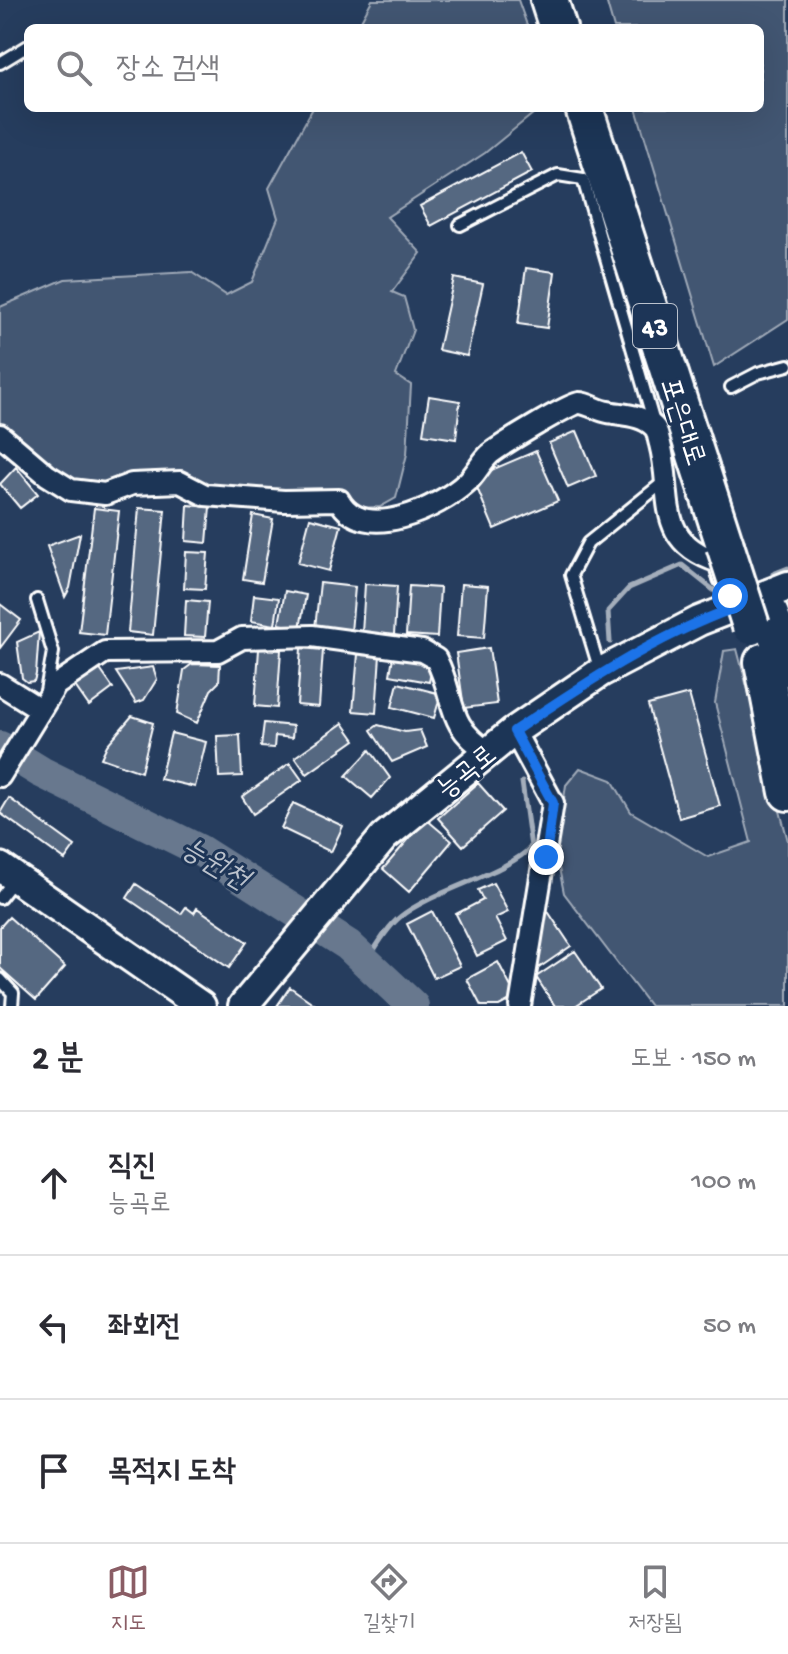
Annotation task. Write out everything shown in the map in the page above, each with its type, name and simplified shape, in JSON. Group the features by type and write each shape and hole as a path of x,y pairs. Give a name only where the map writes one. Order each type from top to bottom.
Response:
{"highway":[{"path":"549,0 557,24"},
{"path":"575,0 583,24"},
{"name":"포은대로","path":"585,112 734,541"},
{"name":"포은대로","path":"611,112 734,541"},
{"name":"43","path":"734,541 761,609 776,664 788,734"},
{"path":"776,664 788,792"}],"street":[{"path":"0,435 47,475 71,490 105,494 132,484 180,482 205,495 284,501 339,500 345,510 363,521 404,516 450,494 465,484 487,456 549,417 579,403 643,419 656,428 666,504 675,532 695,554 719,562 761,609"},
{"name":"능곡로","path":"243,1006 282,955 384,837 514,731 601,672 699,621 761,609"},
{"path":"0,776 56,685 105,652 218,651 242,638 312,636 397,645 422,651 436,659 464,736 488,752"},
{"path":"0,684 37,712"},
{"path":"514,731 553,803 520,1006"},
{"path":"5,881 201,1006"}],"lane":[{"path":"0,63 24,48"},
{"path":"460,225 558,175 583,179 656,428"},
{"path":"731,387 758,373 788,365"},
{"path":"601,672 571,575 588,543 665,481"},
{"path":"37,600 53,652 37,712"},
{"path":"0,979 13,993 12,1006"}],"shaded area":[{"path":"372,0 518,0 527,24 359,24"},
{"path":"606,0 788,0 788,319 714,367 637,112 764,112 764,24 613,24"},
{"path":"311,112 534,112 485,153 387,217 421,253 392,292 404,297 413,330 396,375 411,385 407,454 396,498 380,507 351,508 230,490 104,489 70,483 0,423 0,307 65,279 191,272 226,295 252,282 278,218 269,188"},
{"path":"737,649 788,841 788,1006 650,1006 564,893 556,853 566,785 580,768 612,780 631,812 708,857 751,842 715,703 724,651"}],"building":[{"path":"521,152 532,172 431,226 420,206"},
{"path":"526,268 555,272 547,328 518,324"},
{"path":"454,278 483,284 467,356 438,350"},
{"path":"429,396 460,401 456,439 423,434"},
{"path":"577,431 596,476 568,488 549,443"},
{"path":"536,451 558,501 494,529 475,483 484,479 482,474"},
{"path":"16,467 38,494 20,508 0,484"},
{"path":"188,505 210,507 207,543 186,541"},
{"path":"94,508 119,511 105,635 79,632"},
{"path":"139,508 165,510 153,635 128,632"},
{"path":"253,515 273,519 262,582 243,579"},
{"path":"310,518 341,526 329,571 298,563"},
{"path":"80,534 70,588 65,597 47,546"},
{"path":"186,552 208,553 205,589 184,588"},
{"path":"320,583 355,587 351,632 315,628"},
{"path":"365,584 397,586 394,635 362,633"},
{"path":"461,584 488,586 484,638 457,636"},
{"path":"409,586 440,588 437,637 406,635"},
{"path":"285,591 306,595 300,628 279,624"},
{"path":"254,595 279,598 275,625 251,621"},
{"path":"186,600 208,602 205,637 184,636"},
{"path":"0,604 21,620 0,648"},
{"path":"39,632 36,674 34,681 27,682 22,678 17,642"},
{"path":"301,648 323,650 319,707 297,705"},
{"path":"489,648 497,704 464,708 456,653"},
{"path":"259,649 281,650 277,708 255,706"},
{"path":"394,650 433,662 429,682 390,675"},
{"path":"358,654 380,655 376,713 353,711"},
{"path":"192,664 220,665 219,682 211,690 197,723 177,714 184,670"},
{"path":"153,667 157,679 144,700 136,703 116,672"},
{"path":"99,668 113,688 89,706 75,686"},
{"path":"398,683 441,694 434,718 392,707"},
{"path":"689,694 720,806 679,818 648,705"},
{"path":"132,716 153,723 141,772 101,758 107,745"},
{"path":"264,723 293,726 292,738 275,736 274,748 261,747"},
{"path":"343,723 355,740 307,774 295,757"},
{"path":"378,725 405,732 420,730 427,747 392,762 371,730"},
{"path":"171,733 206,742 195,787 160,779"},
{"path":"240,735 242,776 219,777 217,736"},
{"path":"370,750 390,778 372,798 346,776"},
{"path":"290,763 302,780 253,814 242,797"},
{"path":"478,783 503,811 463,846 438,818"},
{"path":"9,798 75,846 65,860 0,813"},
{"path":"293,803 343,826 331,852 281,828"},
{"path":"426,819 452,841 409,892 383,869"},
{"path":"493,883 508,912 495,918 507,941 477,956 456,914 483,900 478,890"},
{"path":"136,884 181,914 186,907 194,913 197,908 247,942 229,968 127,898"},
{"path":"543,904 571,946 533,972"},
{"path":"432,911 460,966 434,978 407,924"},
{"path":"9,917 65,967 36,1000 0,968 0,927"},
{"path":"575,951 601,989 575,1006 555,1006 536,977"},
{"path":"498,962 516,997 499,1006 481,1006 467,979"},
{"path":"290,987 317,1006 277,1006"}],"waterway":[{"path":"610,642 608,611 629,588 682,565 721,596"},
{"path":"773,574 788,568"},
{"name":"능원천","path":"0,747 41,772 199,850 348,945 413,1006"},
{"path":"366,962 400,917 430,899 505,865 531,847 522,782"}],"route":[{"path":"546,857 553,803 514,731 601,672 699,621 734,608 730,596"}]}
